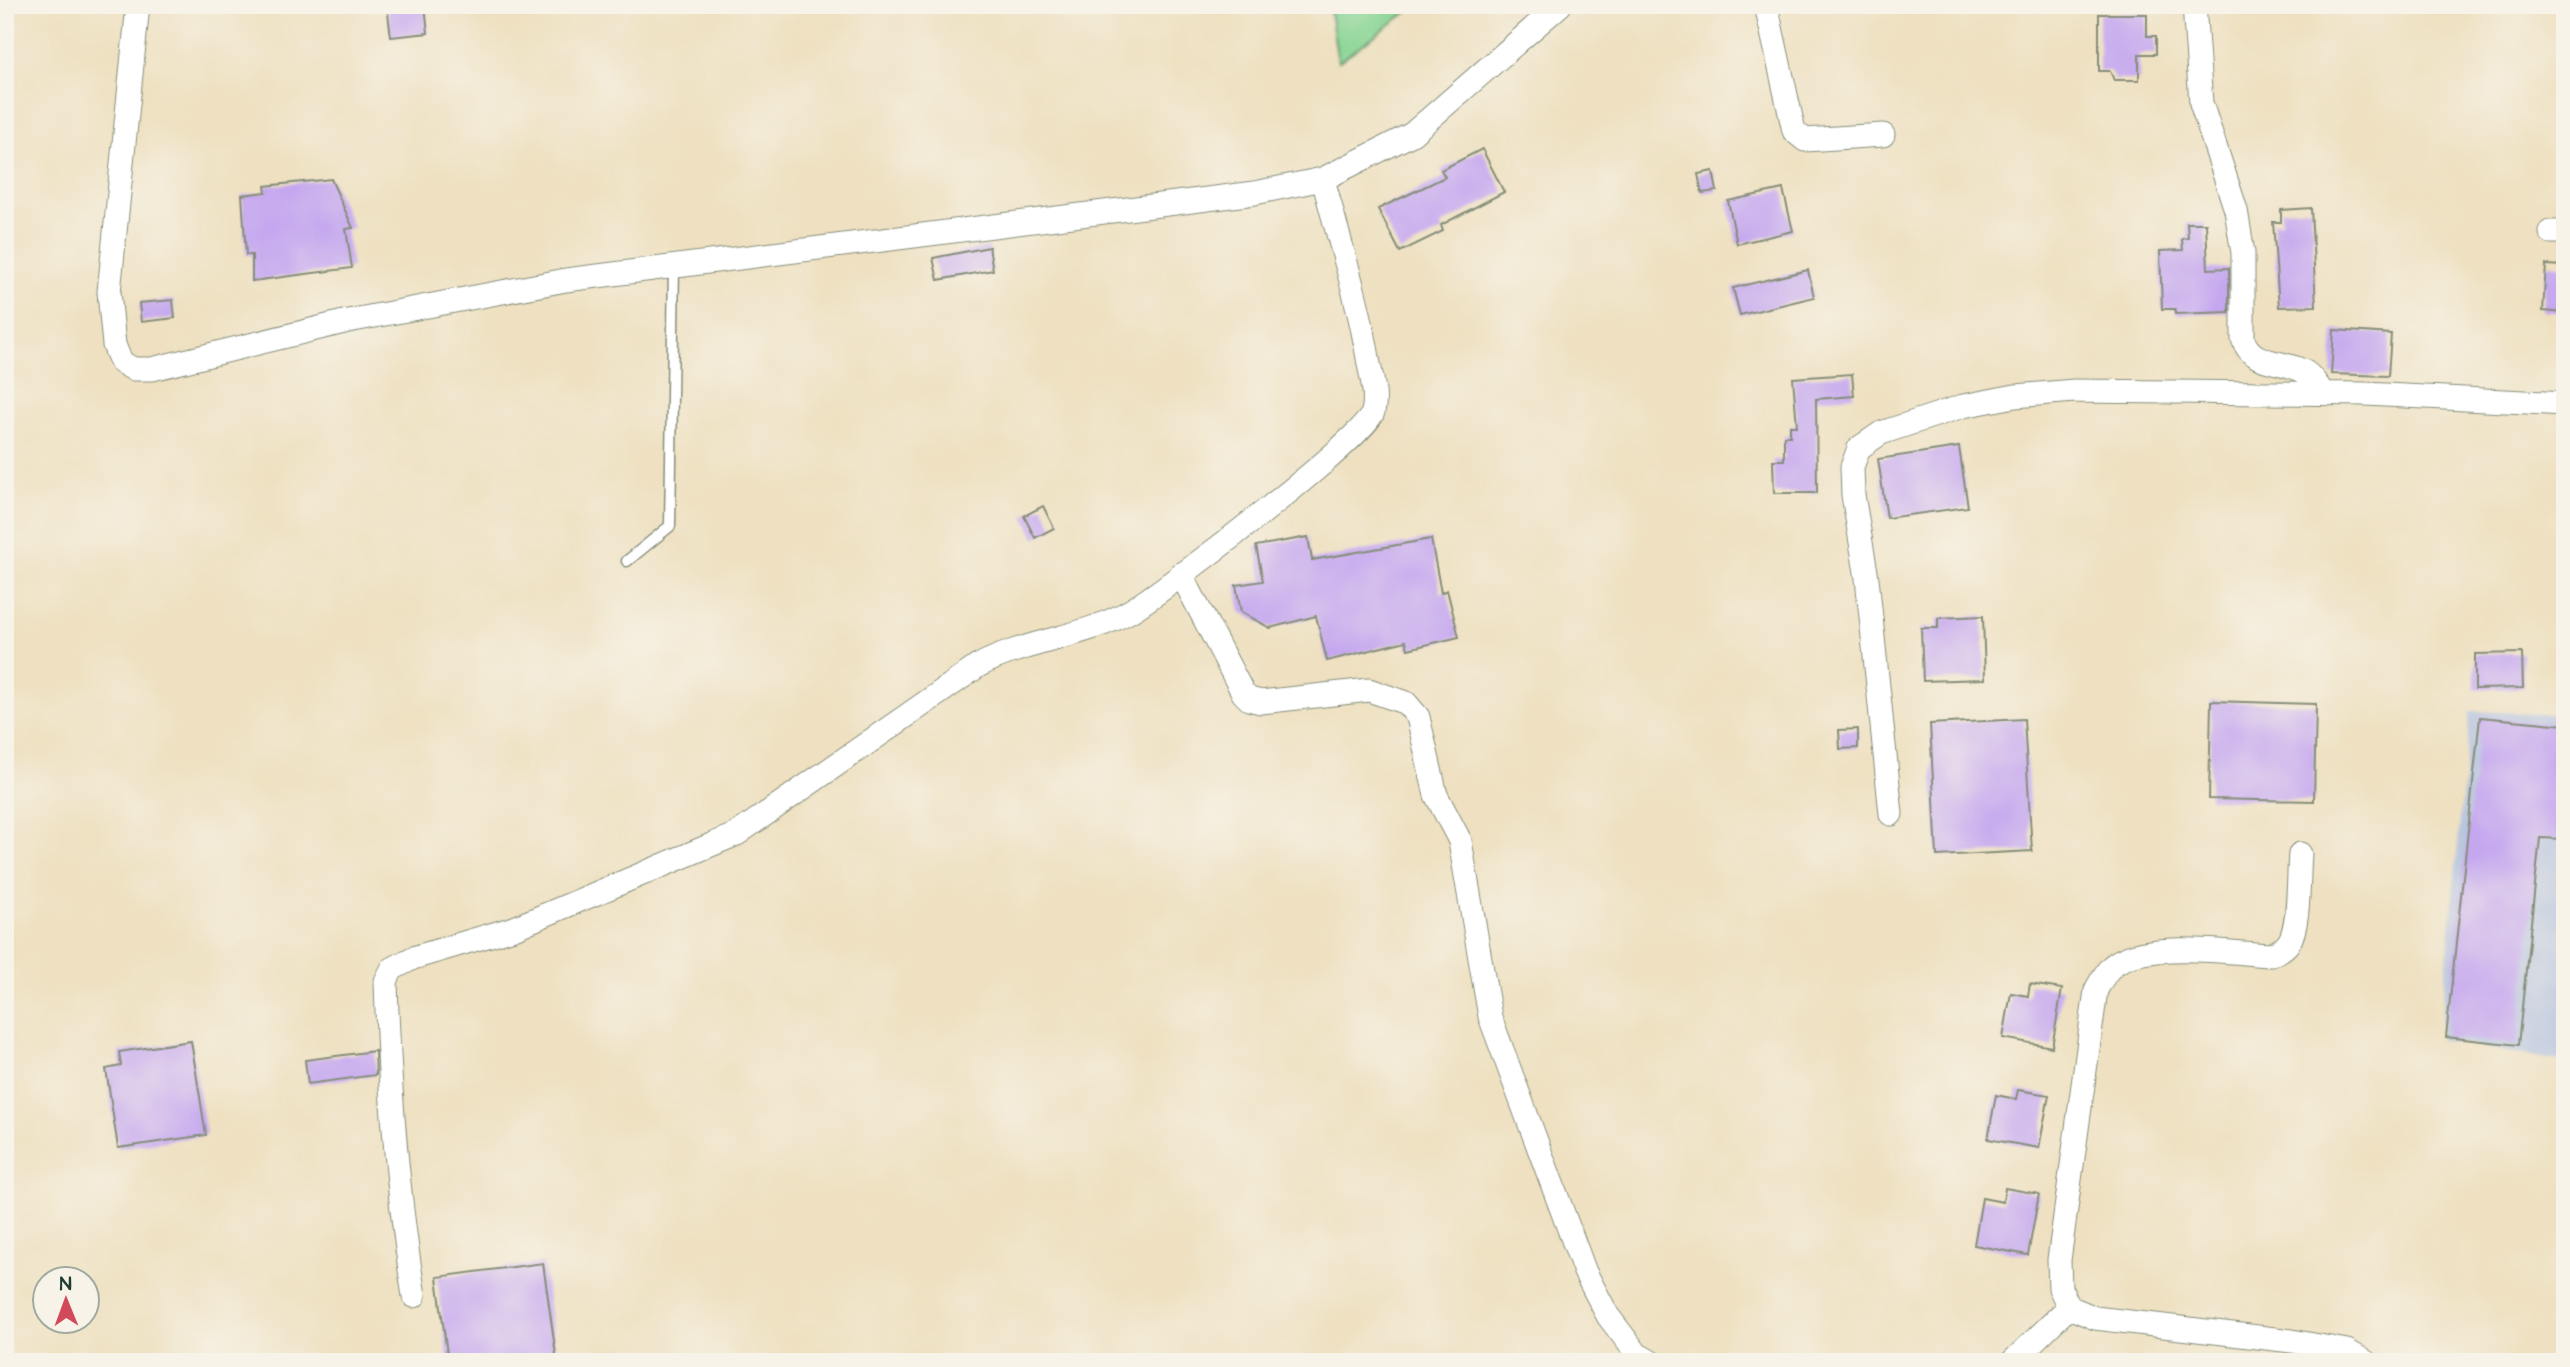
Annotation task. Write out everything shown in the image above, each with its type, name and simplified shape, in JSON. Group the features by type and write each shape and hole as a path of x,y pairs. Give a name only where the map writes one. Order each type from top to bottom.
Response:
{"street":[{"path":"138,5 109,292 114,345 121,362 133,369 152,369 348,321 538,285 1255,193 1323,179 1412,134 1560,5"},
{"path":"1766,5 1794,131 1799,137 1805,140 1882,135"},
{"path":"2194,5 2202,103 2236,211 2243,253 2243,339 2246,349 2257,358 2291,365 2308,374 2323,393"},
{"path":"414,1296 398,1197 388,1067 386,981 392,970 413,958 514,928 737,834 978,666 1001,654 1095,627 1132,610 1279,500 1353,437 1373,415 1375,398 1364,332 1323,179"},
{"path":"1891,814 1867,578 1853,495 1852,467 1859,448 1893,429 1963,406 2015,396 2074,391 2323,393 2565,404"},
{"path":"1181,574 1249,699 1261,702 1370,690 1406,703 1418,717 1436,795 1460,841 1490,1017 1504,1056 1585,1272 1608,1316 1637,1354 1650,1362"},
{"path":"2300,854 2294,926 2291,940 2285,948 2271,955 2165,950 2133,956 2111,967 2096,990 2059,1260 2060,1288 2069,1307 2095,1318 2306,1344 2347,1351 2366,1362"},
{"path":"2012,1362 2069,1307"}],"lane":[{"path":"627,561 670,526 674,266"}],"shaded area":[{"path":"2470,711 2565,715 2565,1062 2440,1040"}],"green space":[{"path":"1329,5 1417,5 1338,62"}],"building":[{"path":"387,5 425,5 428,33 391,37"},
{"path":"2099,14 2147,14 2147,36 2156,36 2156,54 2139,54 2139,80 2114,80 2110,71 2099,71"},
{"path":"1482,149 1504,192 1441,225 1443,231 1400,252 1378,209 1445,177 1441,170"},
{"path":"1713,171 1717,191 1702,193 1698,174"},
{"path":"331,179 353,228 346,229 352,268 252,281 252,255 246,255 242,195 266,192 265,186"},
{"path":"1783,189 1793,231 1737,244 1728,201"},
{"path":"2311,208 2316,306 2279,307 2273,222 2281,222 2281,210"},
{"path":"2187,223 2206,223 2208,269 2229,268 2229,312 2175,314 2175,309 2162,309 2160,251 2183,250 2182,239 2188,238"},
{"path":"989,247 993,270 938,280 933,258"},
{"path":"2546,265 2565,266 2565,313 2543,311"},
{"path":"1808,270 1814,297 1740,315 1733,288"},
{"path":"173,300 175,318 141,322 139,303"},
{"path":"2334,330 2391,334 2388,376 2331,374"},
{"path":"1852,374 1854,396 1816,399 1817,493 1774,493 1773,460 1784,460 1784,436 1790,436 1790,426 1797,426 1793,378"},
{"path":"1959,447 1968,507 1887,518 1878,459"},
{"path":"1043,506 1054,528 1035,538 1024,516"},
{"path":"1308,537 1312,560 1431,539 1441,593 1447,590 1459,637 1408,649 1406,641 1327,661 1316,616 1270,628 1241,612 1236,585 1263,581 1256,546"},
{"path":"1983,616 1985,679 1923,681 1921,628 1938,628 1938,618"},
{"path":"2522,653 2523,688 2475,689 2475,654"},
{"path":"2211,701 2316,704 2314,801 2209,799"},
{"path":"2480,717 2565,725 2565,839 2540,838 2518,1045 2446,1037"},
{"path":"2024,719 2032,851 1937,856 1930,724"},
{"path":"1858,729 1858,748 1840,749 1839,730"},
{"path":"2030,984 2062,989 2052,1047 2003,1038 2011,993 2028,996"},
{"path":"191,1041 206,1135 118,1148 106,1069 121,1066 119,1052"},
{"path":"375,1051 376,1075 308,1084 305,1060"},
{"path":"2018,1090 2049,1095 2039,1148 1988,1139 1996,1095 2016,1099"},
{"path":"2005,1188 2039,1194 2028,1255 1974,1245 1982,1198 2003,1202"},
{"path":"543,1263 557,1362 448,1362 437,1277"}]}
